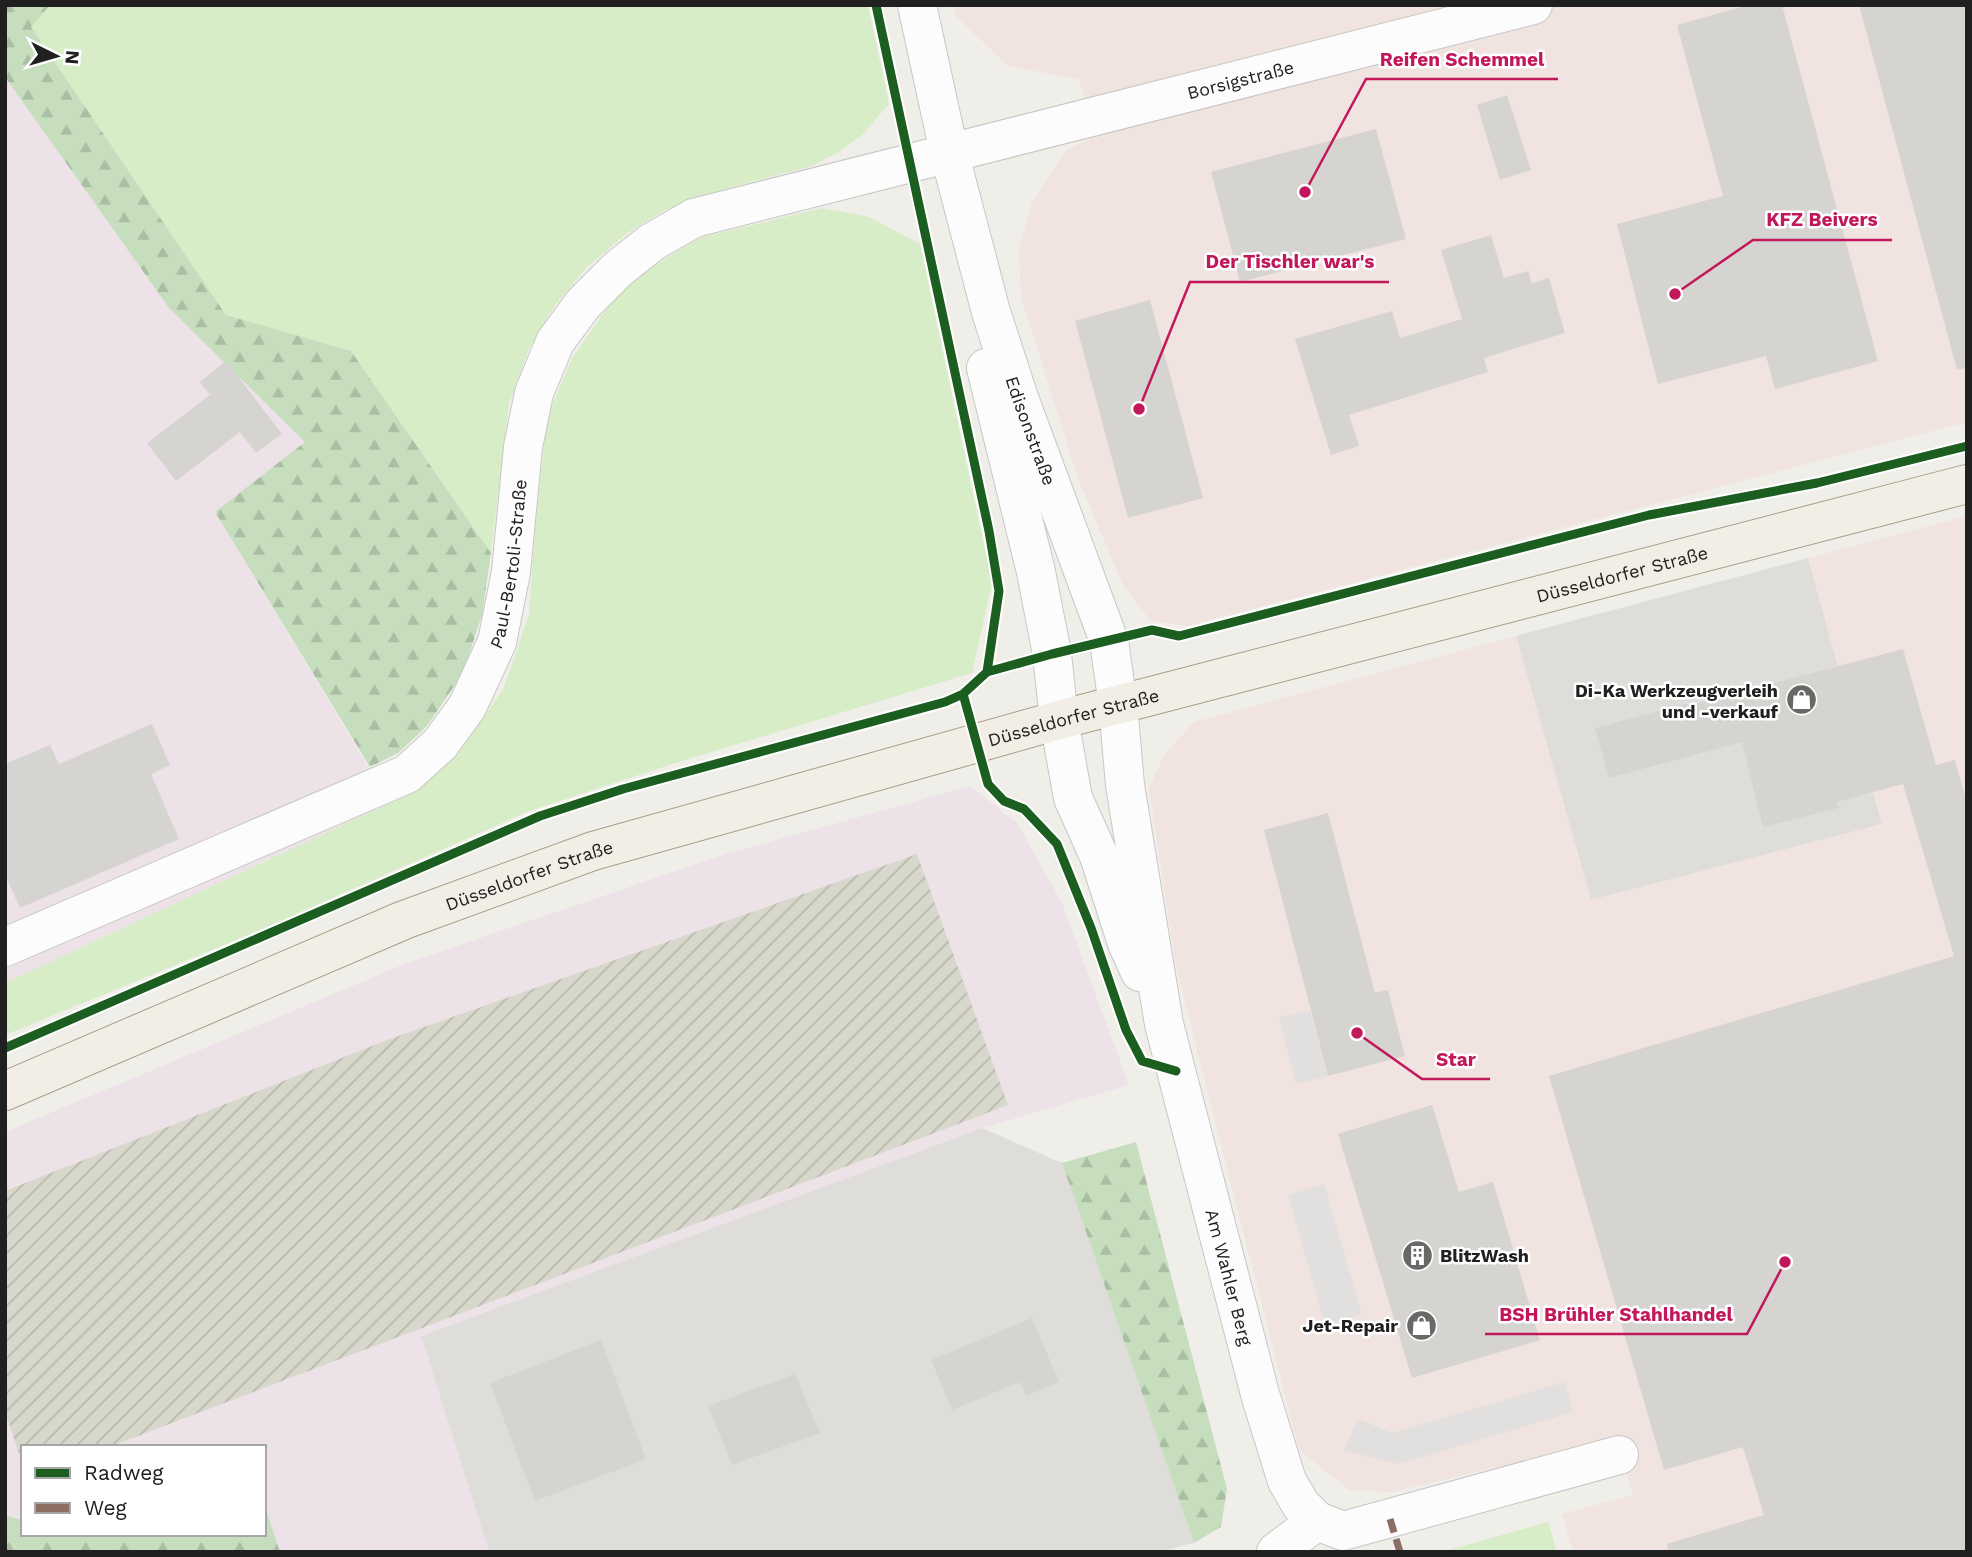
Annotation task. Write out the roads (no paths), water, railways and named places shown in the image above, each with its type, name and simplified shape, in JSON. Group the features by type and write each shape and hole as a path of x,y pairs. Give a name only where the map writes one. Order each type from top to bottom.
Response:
{"main road":[{"name":"Düsseldorfer Straße","path":"5,1091 404,920 593,851 1059,720 1967,484"}],"street":[{"name":"Edisonstraße","path":"916,5 949,152 991,312 1019,398 1109,641 1118,705"},
{"name":"Borsigstraße","path":"949,152 1533,5"},
{"name":"Edisonstraße","path":"949,152 975,325 1036,572 1052,654 1059,720"},
{"name":"Paul-Bertoli-Straße","path":"5,947 407,774 440,744 467,707 497,642 511,572 523,447 534,393 555,342 583,304 618,269 652,242 694,218 949,152"},
{"name":"Am Wahler Berg","path":"1118,705 1125,785 1164,1024 1257,1381 1287,1481 1301,1505 1317,1521"},
{"name":"Am Wahler Berg","path":"1059,720 1073,798 1100,856 1127,943 1164,1024"},
{"path":"1276,1552 1317,1521 1343,1531 1619,1454"}],"place":[{"name":"Reifen Schemmel","path":"1305,192"},
{"name":"KFZ Beivers","path":"1675,294"},
{"name":"Der Tischler war's","path":"1139,409"},
{"name":"Di-Ka Werkzeugverleih und -verkauf","path":"1801,700"},
{"name":"Star","path":"1357,1033"},
{"name":"BlitzWash","path":"1417,1255"},
{"name":"BSH Brühler Stahlhandel","path":"1785,1262"},
{"name":"Jet-Repair","path":"1421,1325"}]}
